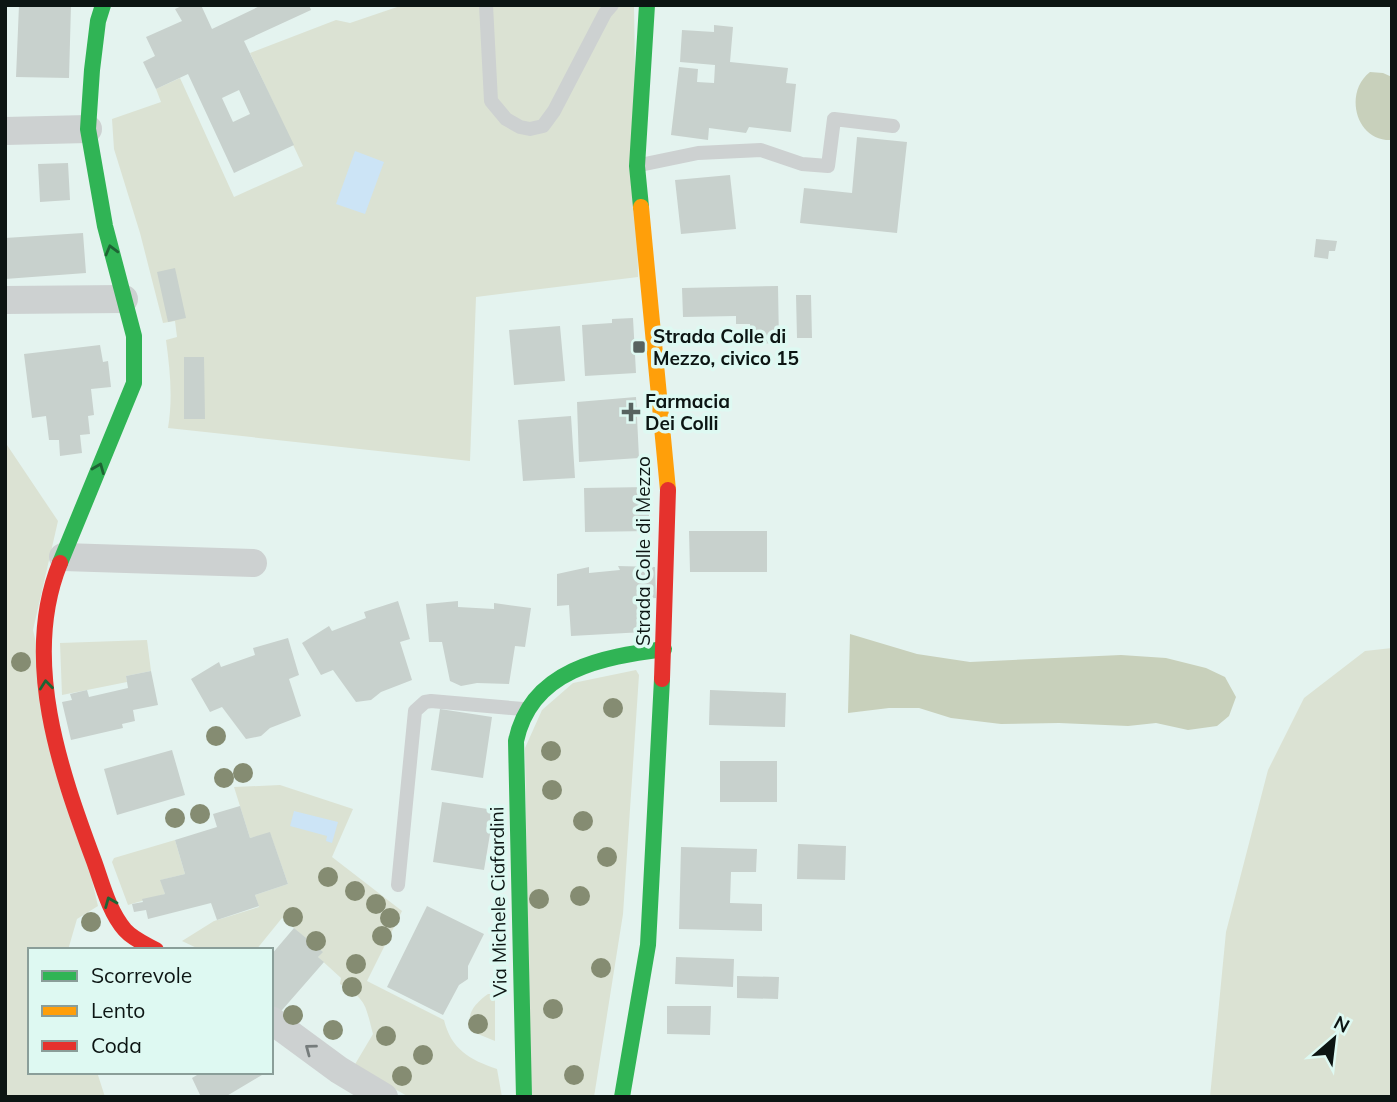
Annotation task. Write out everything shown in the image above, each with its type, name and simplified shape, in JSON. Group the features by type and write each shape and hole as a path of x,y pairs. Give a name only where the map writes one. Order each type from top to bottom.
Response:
{"street":[{"path":"103,5 98,21 92,70 88,129 105,226 134,336 134,383 46,604 44,655 50,715 92,856 118,921 137,940 152,948"},
{"name":"Strada Colle di Mezzo","path":"622,1097 648,944 664,649 668,484 637,166 647,5"},
{"path":"5,131 88,129"},
{"path":"5,300 124,299"},
{"path":"63,556 253,563"},
{"name":"Via Michele Ciafardini","path":"524,1097 516,741 519,726 528,709 562,678 579,667 597,660 664,649"},
{"path":"273,1021 339,1070 384,1097"}],"lane":[{"path":"486,5 492,101 506,119 530,129 543,126 554,111 605,13 612,5"},
{"path":"637,166 698,153 761,150 802,164 828,166 834,119 894,126"},
{"path":"398,885 415,711 425,702 431,701 528,709"}],"green space":[{"path":"403,5 634,5 638,277 476,297 470,461 168,428 170,384 166,340 177,337 175,321 163,323 140,233 114,149 112,119 161,102 156,89 180,78 234,197 303,166 250,53 336,20 350,23"},
{"path":"1370,72 1392,77 1392,140 1380,139 1370,133 1357,115 1357,92"},
{"path":"5,442 58,521 33,630 98,906 77,919 69,948 28,948 28,1074 98,1074 105,1097 5,1097"},
{"path":"850,634 917,654 970,662 1121,655 1166,658 1206,668 1225,677 1236,697 1229,716 1217,726 1188,730 1156,723 1128,726 1001,724 951,718 919,708 889,708 848,713"},
{"path":"147,640 151,671 126,676 127,682 62,695 60,643"},
{"path":"1392,648 1392,1097 1210,1097 1226,932 1268,770 1304,698 1365,651"},
{"path":"636,670 639,675 623,914 594,1097 530,1097 525,748 542,710 573,683"},
{"path":"280,785 353,809 332,857 402,911 367,981 444,1020 451,1039 463,1052 478,1062 497,1069 502,1097 409,1097 354,1066 373,1034 364,1004 340,984 341,978 318,957 322,952 282,918 258,948 197,948 182,941 214,921 259,907 255,895 288,884 270,833 250,838 234,787"},
{"path":"175,840 185,874 161,880 165,894 128,905 112,862 114,858"},
{"path":"488,994 495,994 495,1041 473,1032 470,1026 472,1011"}],"water":[{"path":"355,151 384,162 365,214 336,204"},
{"path":"294,811 338,822 332,843 326,841 327,836 290,826"}],"building":[{"path":"19,5 71,5 69,78 16,77"},
{"path":"184,5 201,5 212,29 262,5 309,5 311,10 244,41 294,145 234,173 188,74 156,89 143,62 155,56 146,37 182,21 175,9","holes":["239,90 250,114 233,122 222,98"]},
{"path":"714,25 733,27 730,62 788,68 786,83 796,84 791,132 749,127 746,133 709,128 708,140 671,135 679,67 698,69 697,82 714,83 715,65 680,62 682,30 714,32"},
{"path":"857,137 907,142 897,233 800,223 804,188 852,193"},
{"path":"68,163 70,200 40,202 38,164"},
{"path":"730,175 736,229 681,234 675,180"},
{"path":"83,233 86,273 5,279 5,238"},
{"path":"1316,239 1337,241 1335,251 1329,251 1328,259 1314,257"},
{"path":"175,268 186,318 168,322 157,272"},
{"path":"778,286 779,343 750,344 750,324 736,324 736,316 683,317 682,288"},
{"path":"796,295 811,295 812,338 797,338"},
{"path":"633,318 636,373 585,376 582,325"},
{"path":"560,326 565,381 514,385 509,330"},
{"path":"100,345 103,362 108,361 111,387 91,389 94,415 88,416 90,434 80,435 82,453 60,456 59,440 49,440 46,416 32,418 24,354"},
{"path":"184,357 204,357 205,419 184,419"},
{"path":"636,397 639,458 579,462 577,402"},
{"path":"571,416 575,478 523,481 518,420"},
{"path":"649,487 649,531 585,532 584,488"},
{"path":"689,531 767,531 767,572 690,572"},
{"path":"618,566 655,567 656,598 643,599 644,632 571,636 569,605 557,606 557,574 589,567 589,573 620,570"},
{"path":"398,601 410,639 400,642 412,680 381,692 371,700 356,702 333,670 321,675 302,643 329,626 332,631 366,618 364,612"},
{"path":"458,601 458,607 494,609 494,603 531,608 525,647 515,646 509,684 477,683 461,686 450,681 442,642 429,642 426,604"},
{"path":"288,638 299,675 289,679 301,716 270,728 261,736 246,739 222,707 210,712 191,679 219,662 221,667 255,655 253,648"},
{"path":"151,671 158,705 133,710 135,721 122,724 123,728 71,740 62,702 72,700 70,694 87,690 89,697 128,688 126,676"},
{"path":"710,690 786,693 785,727 709,725"},
{"path":"440,709 492,717 483,778 431,770"},
{"path":"172,750 185,795 117,815 104,769"},
{"path":"720,761 777,761 777,802 720,802"},
{"path":"442,802 494,810 484,870 433,862"},
{"path":"240,806 250,838 270,832 288,884 255,895 259,906 217,920 211,903 148,919 146,910 134,912 132,904 165,894 160,880 185,874 175,840 217,827 213,814"},
{"path":"798,844 846,846 845,880 797,879"},
{"path":"681,847 757,849 756,872 731,872 730,903 762,904 762,931 679,929"},
{"path":"427,906 484,934 468,966 468,979 459,985 443,1015 387,987"},
{"path":"294,928 323,952 318,957 324,962 276,1017 273,1015 273,953"},
{"path":"676,957 734,959 733,987 675,984"},
{"path":"737,976 779,977 778,999 737,998"},
{"path":"667,1006 711,1006 710,1035 667,1034"},
{"path":"199,1074 264,1074 225,1097 201,1097 192,1078"}],"traffic: fast":[{"path":"60,563 134,383 134,336 105,226 88,129 92,70 98,21 103,5"},
{"path":"641,207 637,166 647,5"},
{"path":"524,1097 516,741 524,717 537,697 553,682 594,663 664,649"},
{"path":"622,1097 648,945 662,679"}],"traffic: slow":[{"path":"641,207 668,490"}],"traffic: jam":[{"path":"662,679 668,490"},
{"path":"60,563 49,600 44,637 45,675 58,752 106,897 119,923 128,933 152,948"}],"place":[{"name":"Strada Colle di Mezzo, civico 15","path":"639,347"},
{"name":"Farmacia Dei Colli","path":"631,412"}]}
